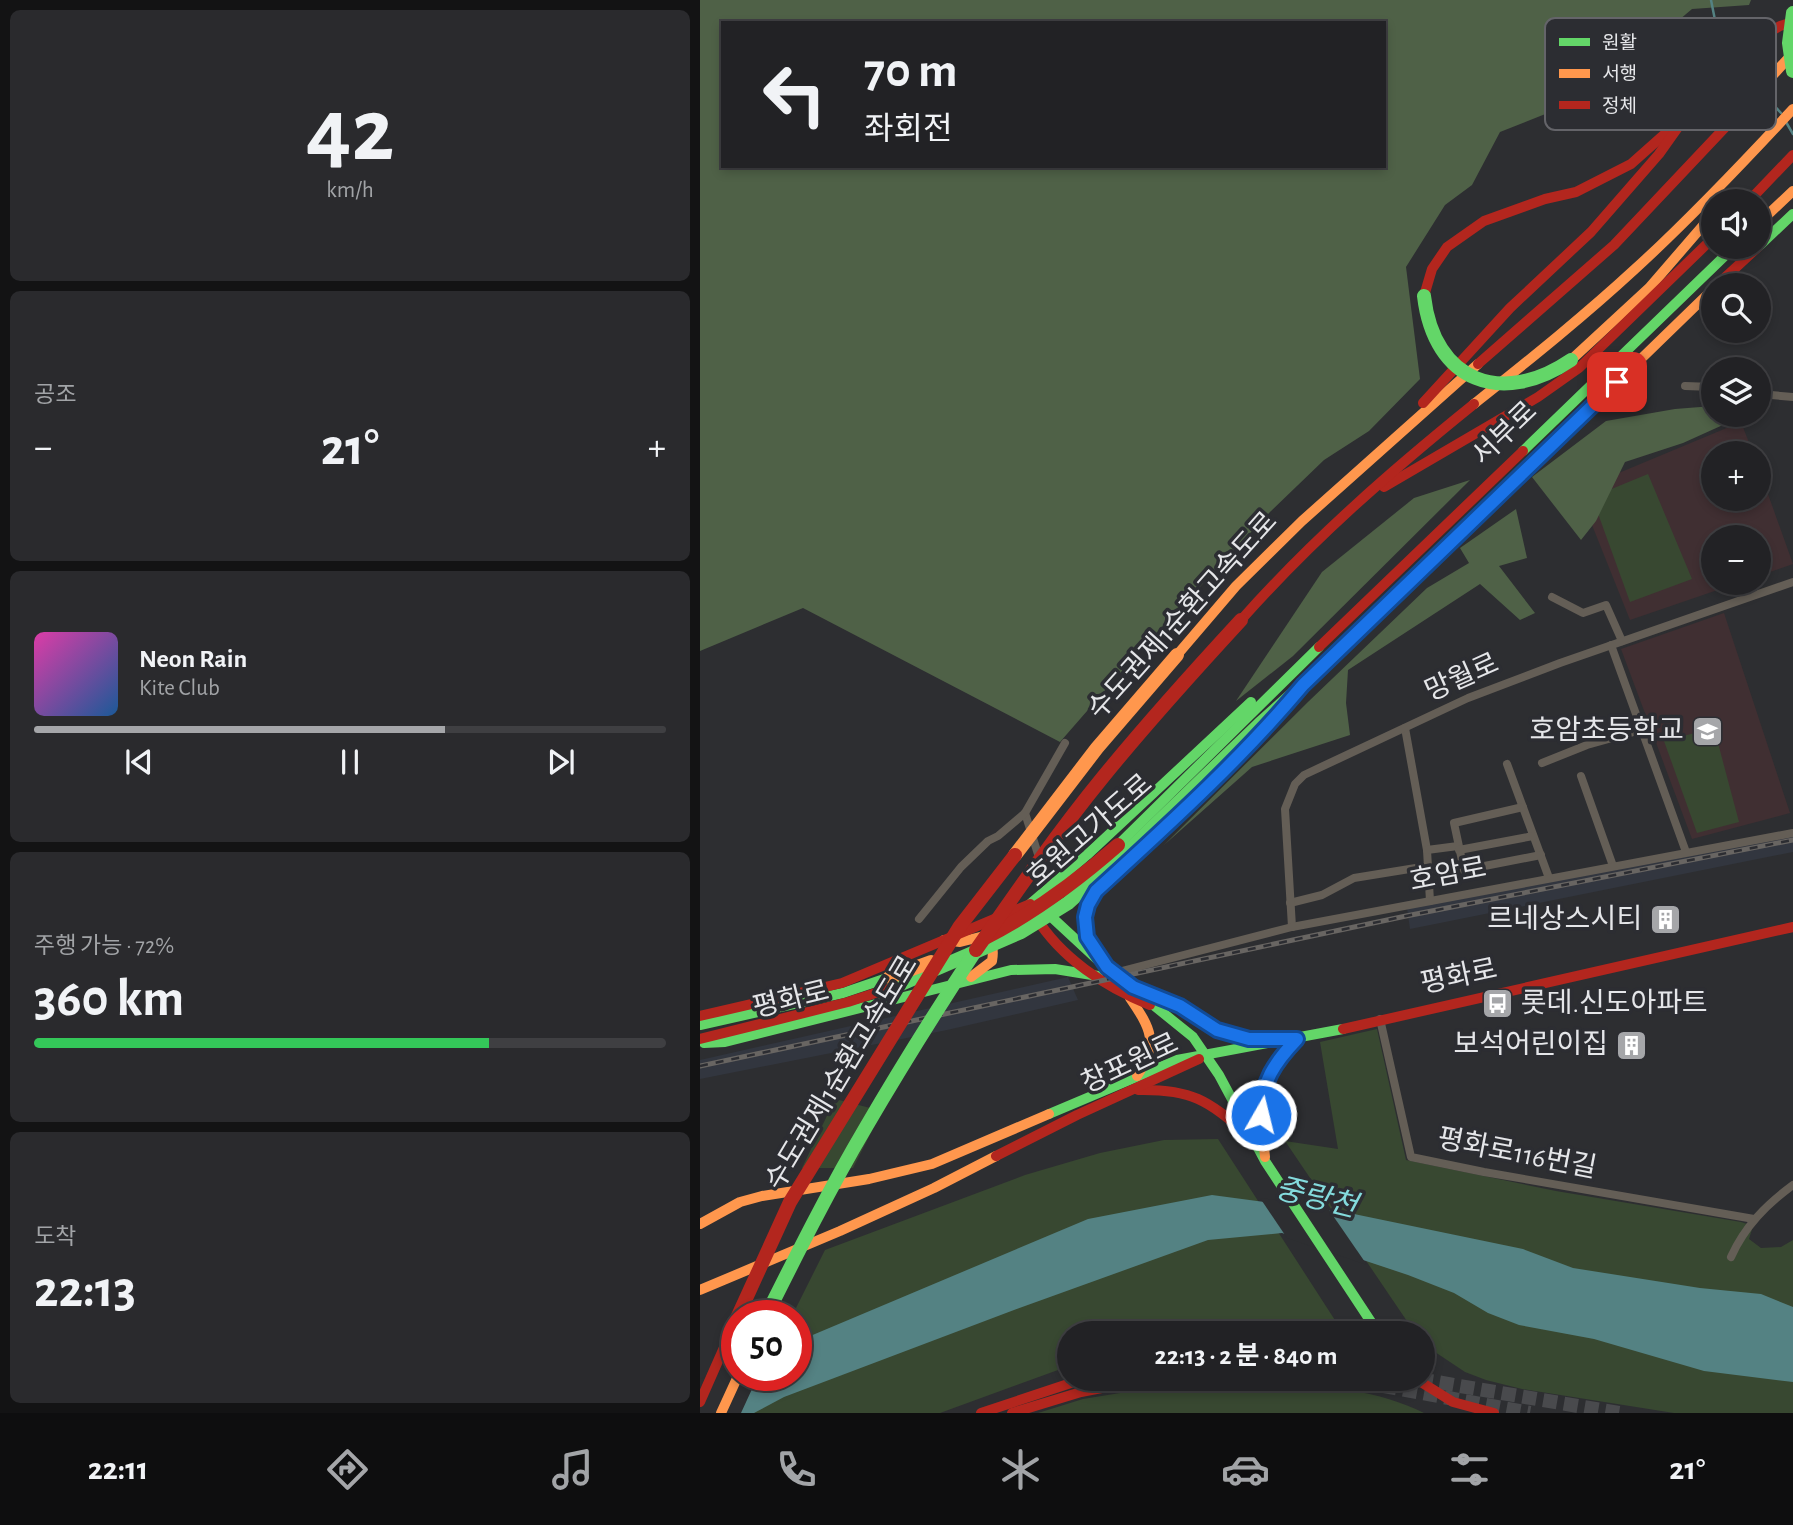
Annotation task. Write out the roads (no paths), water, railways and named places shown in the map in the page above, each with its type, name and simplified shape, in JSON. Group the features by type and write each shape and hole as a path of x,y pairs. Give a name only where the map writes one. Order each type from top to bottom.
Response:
{"main road":[{"path":"1793,13 1789,43 1793,71"},
{"name":"수도권제1순환고속도로","path":"1776,72 1793,53"},
{"name":"수도권제1순환고속도로","path":"1776,127 1793,109"},
{"path":"1673,130 1664,141 1631,164 1576,192 1545,199 1484,221 1447,247 1432,270 1424,296 1429,325 1441,350 1454,366 1472,377 1494,383 1514,384 1546,376 1571,360 1648,288 1701,228"},
{"name":"수도권제1순환고속도로","path":"745,1300 790,1202 960,926 1097,748 1252,570 1382,448 1614,245 1723,130"},
{"name":"수도권제1순환고속도로","path":"774,1300 858,1139 915,1044 999,917 1047,849 1183,682 1279,576 1353,506 1436,433 1482,400 1574,323 1719,190 1773,130"},
{"path":"1382,448 1510,308 1591,232 1659,154 1664,141"},
{"path":"1760,189 1793,155"},
{"path":"1726,189 1736,169"},
{"path":"1771,212 1793,191"},
{"name":"서부로","path":"1771,234 1793,214"},
{"path":"1353,506 1549,390 1579,368 1701,250"},
{"name":"서부로","path":"1310,656 1721,259"},
{"name":"서부로","path":"1729,273 1744,259"},
{"name":"서부로","path":"1303,685 1701,301"},
{"path":"1030,904 1077,864 1268,687 1310,656"},
{"name":"호원고가도로","path":"1121,848 1310,656"},
{"path":"1106,972 1084,928 1088,905 1096,891 1222,775 1303,685"},
{"name":"호원고가도로","path":"700,1041 848,1002 1037,911 1121,848 1303,685"},
{"path":"1077,864 1074,872 1076,878 1088,890 1096,891"},
{"name":"평화로","path":"1030,904 1043,930 1082,966 1106,972"},
{"name":"평화로","path":"700,1016 842,983 1030,904 1048,912 1106,972 1193,1037 1206,1055 1297,1039 1793,927"},
{"path":"944,940 960,942 984,936 994,948 992,961 963,982"},
{"path":"1082,966 1077,960 1077,953 1080,951 1094,957"},
{"name":"평화로","path":"700,1041 725,1042 1011,970 1106,972"},
{"name":"호원고가도로","path":"700,1025 892,982"},
{"path":"1132,993 1180,1006 1217,1030 1249,1039 1297,1039"},
{"path":"1132,993 1149,1027 1152,1040 1150,1059 1132,1085 1192,1093 1208,1101 1254,1141"},
{"path":"1265,1161 1261,1099 1266,1080 1275,1064 1297,1039"},
{"path":"1206,1055 1265,1161 1370,1321"},
{"name":"창포원로","path":"700,1224 740,1202 762,1196 870,1179 932,1164 1132,1085 1183,1068 1206,1055"},
{"name":"창포원로","path":"700,1290 934,1188 1132,1085"},
{"name":"수도권제1순환고속도로","path":"700,1402 721,1352"},
{"path":"700,1388 718,1359"},
{"path":"981,1413 1057,1388"},
{"path":"721,1413 732,1391"},
{"path":"728,1413 735,1391"},
{"path":"1012,1413 1086,1391"},
{"path":"1431,1391 1462,1405 1494,1413"}],"street":[{"path":"1685,386 1701,387"},
{"path":"1771,395 1793,397"},
{"name":"망월로","path":"1292,927 1285,809 1295,785 1313,769 1468,698 1793,582"},
{"path":"1552,597 1583,614 1606,605 1622,641"},
{"path":"1611,645 1686,852"},
{"path":"1405,728 1427,850 1430,901"},
{"path":"1542,763 1587,745 1641,730"},
{"path":"919,919 961,867 988,841 1025,813 1065,743"},
{"path":"1507,764 1549,878"},
{"path":"1581,776 1613,866"},
{"path":"1523,807 1454,823 1464,870 1541,855"},
{"path":"1025,813 1043,870 1053,884"},
{"name":"호암로","path":"1106,972 1292,927 1793,833"},
{"path":"1427,850 1459,848 1533,836"},
{"path":"1290,903 1322,895 1354,878 1428,866"},
{"name":"평화로116번길","path":"1380,1019 1411,1157 1754,1219"},
{"path":"1731,1257 1741,1235 1754,1219 1793,1185"}],"water":[{"name":"중랑천","path":"1212,1195 1354,1214 1523,1249 1573,1268 1700,1288 1761,1294 1793,1307 1793,1382 1704,1371 1594,1339 1519,1325 1488,1313 1454,1293 1408,1275 1282,1233 1208,1240 812,1386 812,1335 1088,1219"},
{"name":"중랑천","path":"722,1391 800,1391 754,1413 700,1413"}],"waterway":[{"path":"1711,0 1715,18"},
{"path":"1776,108 1781,113"},
{"path":"1786,122 1793,134"}],"tunnel":[{"path":"1435,1382 1619,1413"},
{"path":"1411,1391 1530,1413"}],"railway":[{"path":"700,1066 1406,916 1793,840"}],"place":[{"name":"호암초등학교","path":"1707,731"},
{"name":"르네상스시티","path":"1665,920"},
{"name":"롯데.신도아파트","path":"1498,1004"},
{"name":"보석어린이집","path":"1631,1045"}]}
